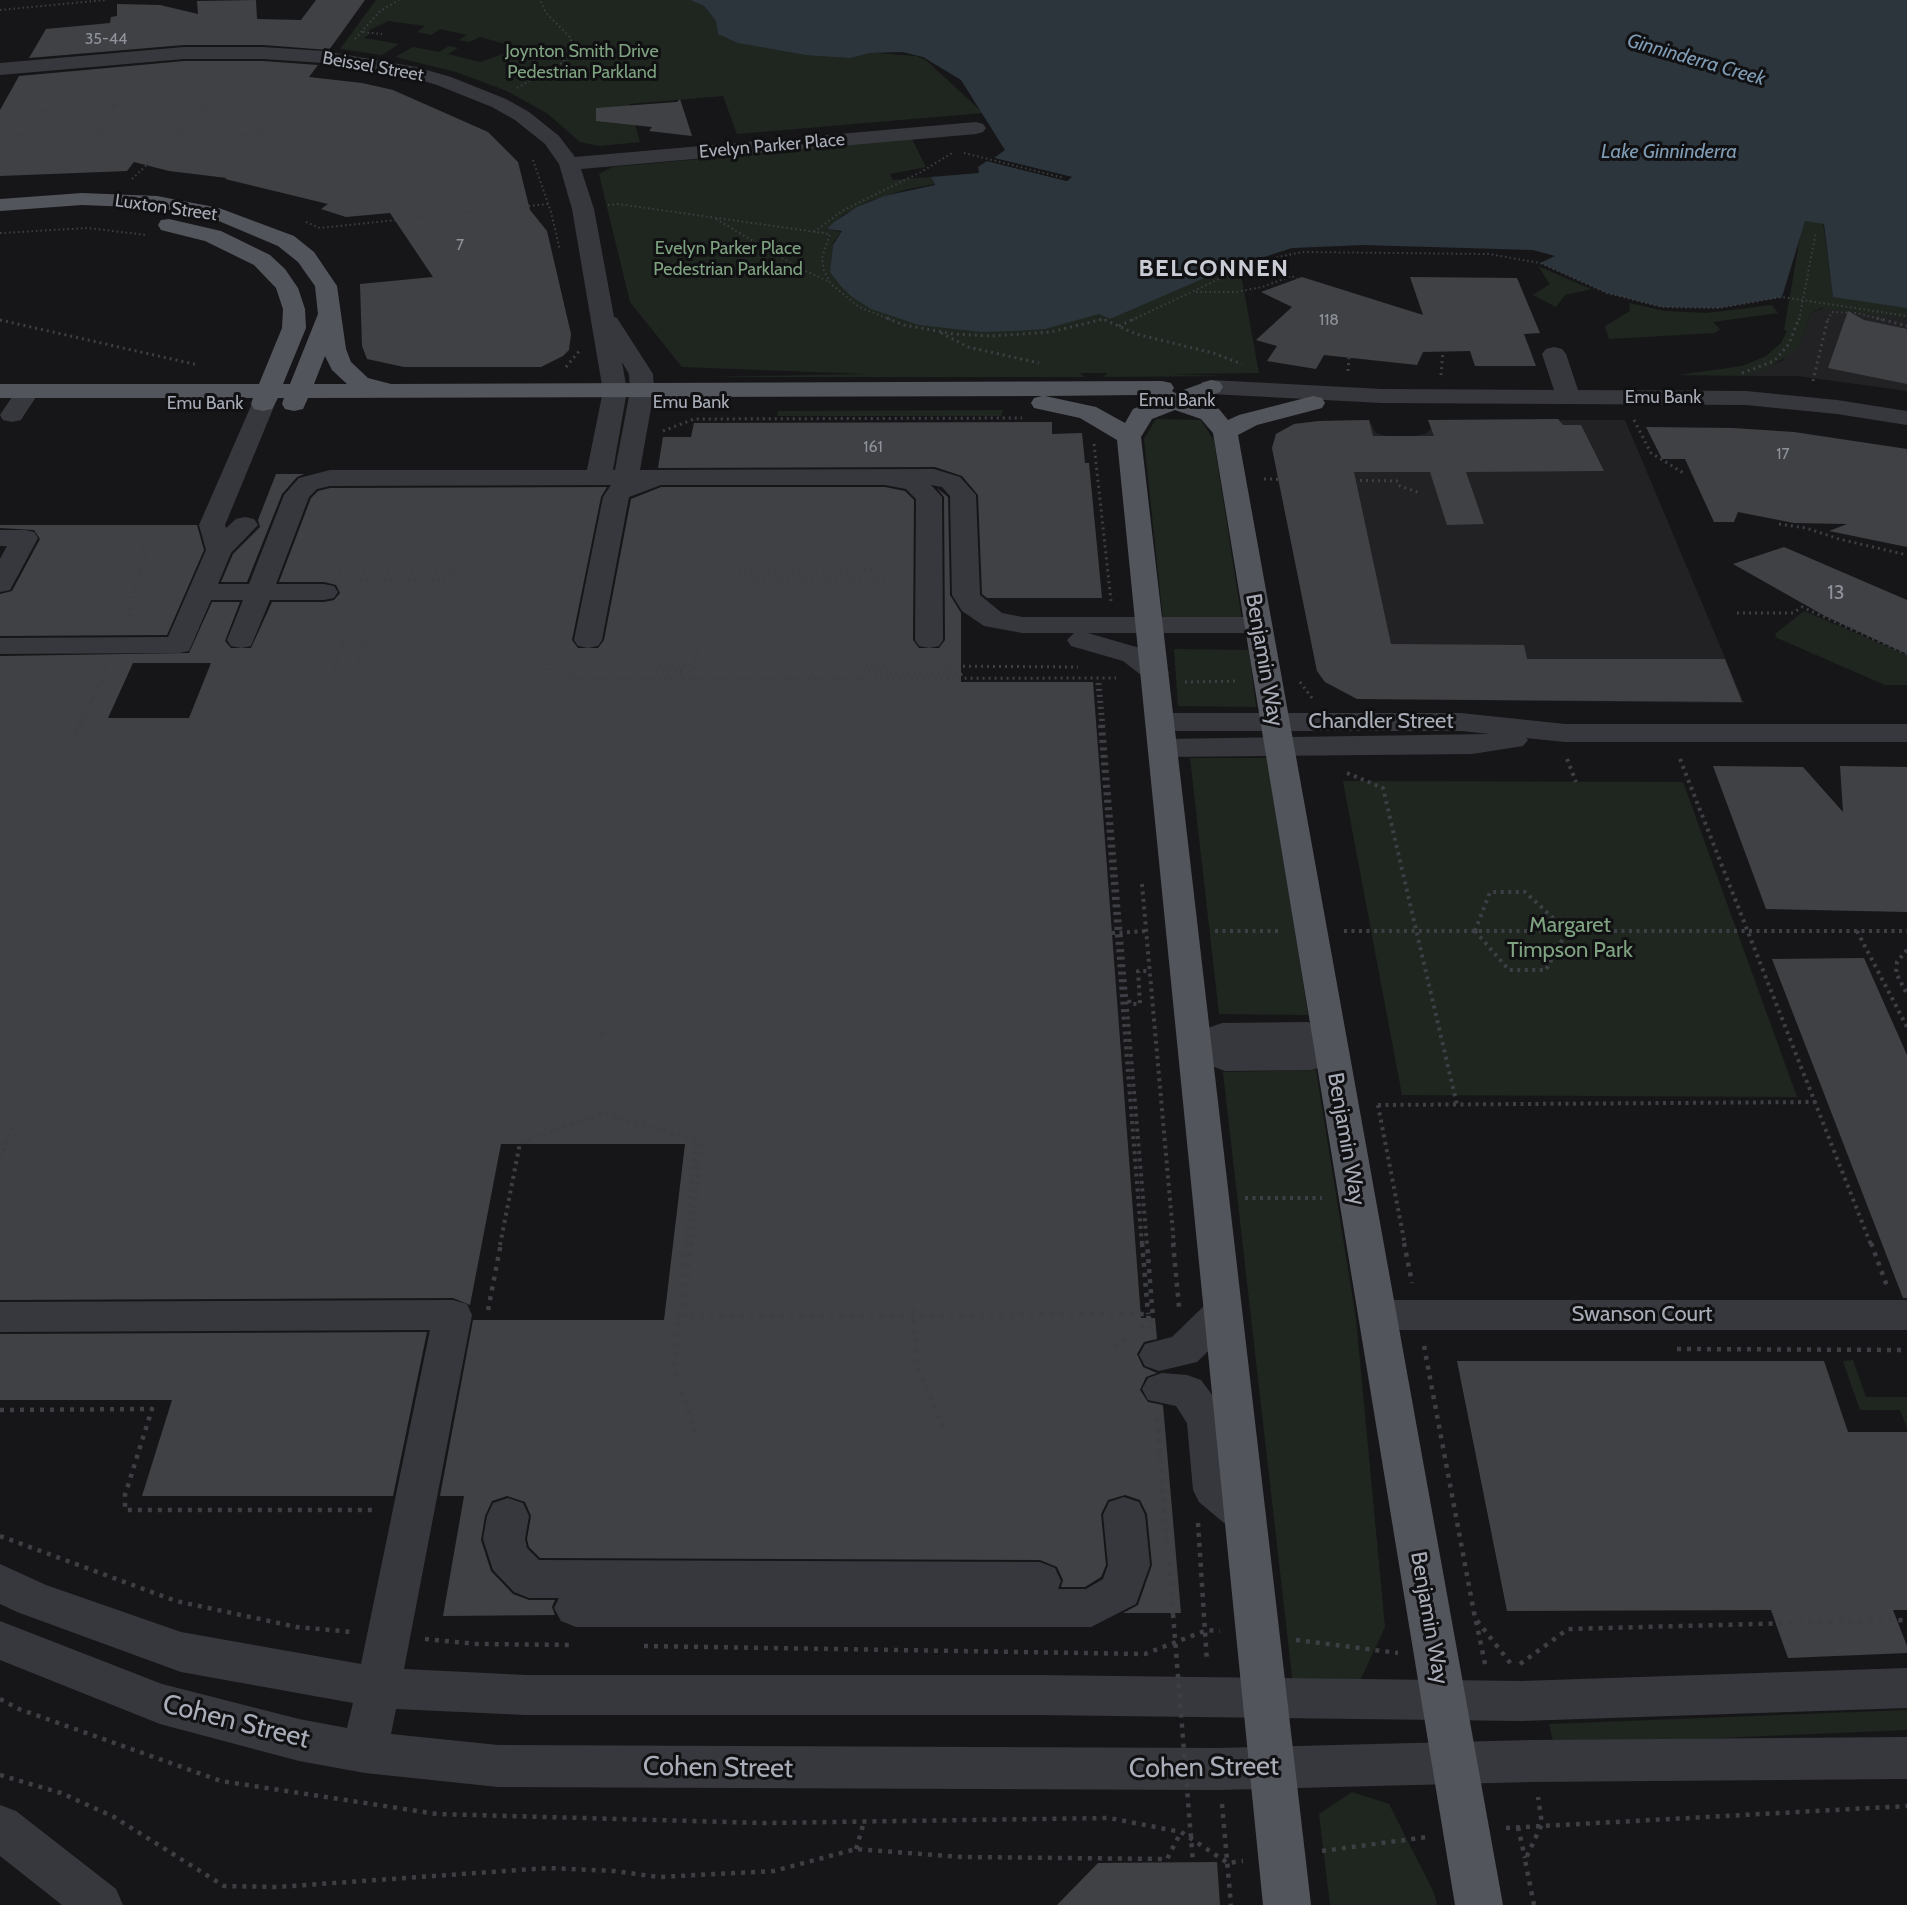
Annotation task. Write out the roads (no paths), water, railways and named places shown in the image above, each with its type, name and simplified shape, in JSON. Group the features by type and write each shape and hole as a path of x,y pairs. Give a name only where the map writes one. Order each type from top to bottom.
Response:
{"main road":[{"name":"Luxton Street","path":"0,205 45,200 121,200 188,207 244,221 286,241 306,257 326,286 334,349 340,365 360,383 396,391"},
{"name":"Luxton Street","path":"0,220 78,216 153,222 213,236 238,246 261,260 278,274 287,288 294,309 294,328 266,398"},
{"path":"297,398 330,313"},
{"path":"1211,387 1142,414 1129,437 1287,1905"},
{"name":"Emu Bank","path":"12,401 640,398 1211,387"},
{"path":"1140,388 1209,414 1225,432 1248,420 1313,403"},
{"name":"Emu Bank","path":"297,398 396,391 614,398"},
{"name":"Emu Bank","path":"640,398 1034,410 1175,400"},
{"path":"1034,410 1087,412 1103,419 1129,437"},
{"name":"Benjamin Way","path":"1225,432 1479,1905"}],"street":[{"name":"Beissel Street","path":"0,69 184,53 263,53 354,61 444,81 499,103 522,116 552,140 568,164 583,208 614,398"},
{"name":"Evelyn Parker Place","path":"568,164 976,128"},
{"name":"Beissel Street","path":"600,309 641,374 640,398"},
{"path":"1554,354 1569,398"},
{"name":"Emu Bank","path":"1211,387 1382,396 1746,398 1838,407 1907,418"},
{"name":"Emu Bank","path":"1175,400 1313,403 1382,396"},
{"path":"219,550 212,525 266,398"},
{"path":"614,398 619,485"},
{"path":"581,648 640,398"},
{"path":"619,485 903,486 914,483 929,497 931,649"},
{"path":"241,640 297,495 326,489 619,485 934,488 945,496 946,595 951,611 957,619 988,636 1006,640 1081,644 1152,643 1258,632"},
{"path":"0,646 179,645 219,550 245,525"},
{"path":"0,538 25,538 0,584"},
{"path":"201,592 331,581"},
{"path":"1081,644 1133,655 1152,643"},
{"name":"Chandler Street","path":"1277,734 1333,722 1461,722 1566,745"},
{"name":"Chandler Street","path":"1161,735 1277,734 1472,746 1566,745 1907,733"},
{"path":"1195,1046 1225,1059 1311,1058 1330,1046"},
{"path":"1223,1312 1162,1368 1187,1391 1207,1419 1214,1490 1245,1515"},
{"path":"0,1317 453,1315 380,1688 365,1752"},
{"name":"Swanson Court","path":"1377,1315 1903,1315"},
{"path":"579,1626 1091,1608 1121,1591 1129,1564 1125,1515"},
{"path":"508,1516 504,1539 508,1557 529,1579 1040,1581"},
{"path":"0,1583 32,1599 182,1652 380,1688 526,1695 1265,1697 1521,1701 1907,1688"},
{"name":"Cohen Street","path":"0,1640 160,1704 299,1740 365,1752 498,1766 832,1769 1272,1768 1454,1763 1907,1758"},
{"path":"0,1827 99,1905"}],"water":[{"name":"Lake Ginninderra","path":"690,0 1907,0 1907,308 1833,297 1824,224 1805,221 1782,297 1719,308 1662,307 1607,293 1540,263 1555,256 1533,250 1363,245 1292,248 1223,270 1110,319 1099,314 1045,329 1015,331 981,332 919,325 871,309 852,297 840,285 830,272 833,245 842,231 827,229 834,222 857,207 884,196 935,185 931,177 979,173 978,167 987,161 1067,181 1071,177 994,158 1005,150 961,80 923,57 902,52 870,53 850,58 806,55 738,43 718,34 716,21 704,6"}],"district":[{"name":"BELCONNEN","path":"1214,269"}],"park label":[{"name":"Joynton Smith Drive Pedestrian Parkland","path":"582,62"},
{"name":"Evelyn Parker Place Pedestrian Parkland","path":"728,259"},
{"name":"Margaret Timpson Park","path":"1570,938"}],"water label":[{"name":"Ginninderra Creek","path":"1696,60"}]}
